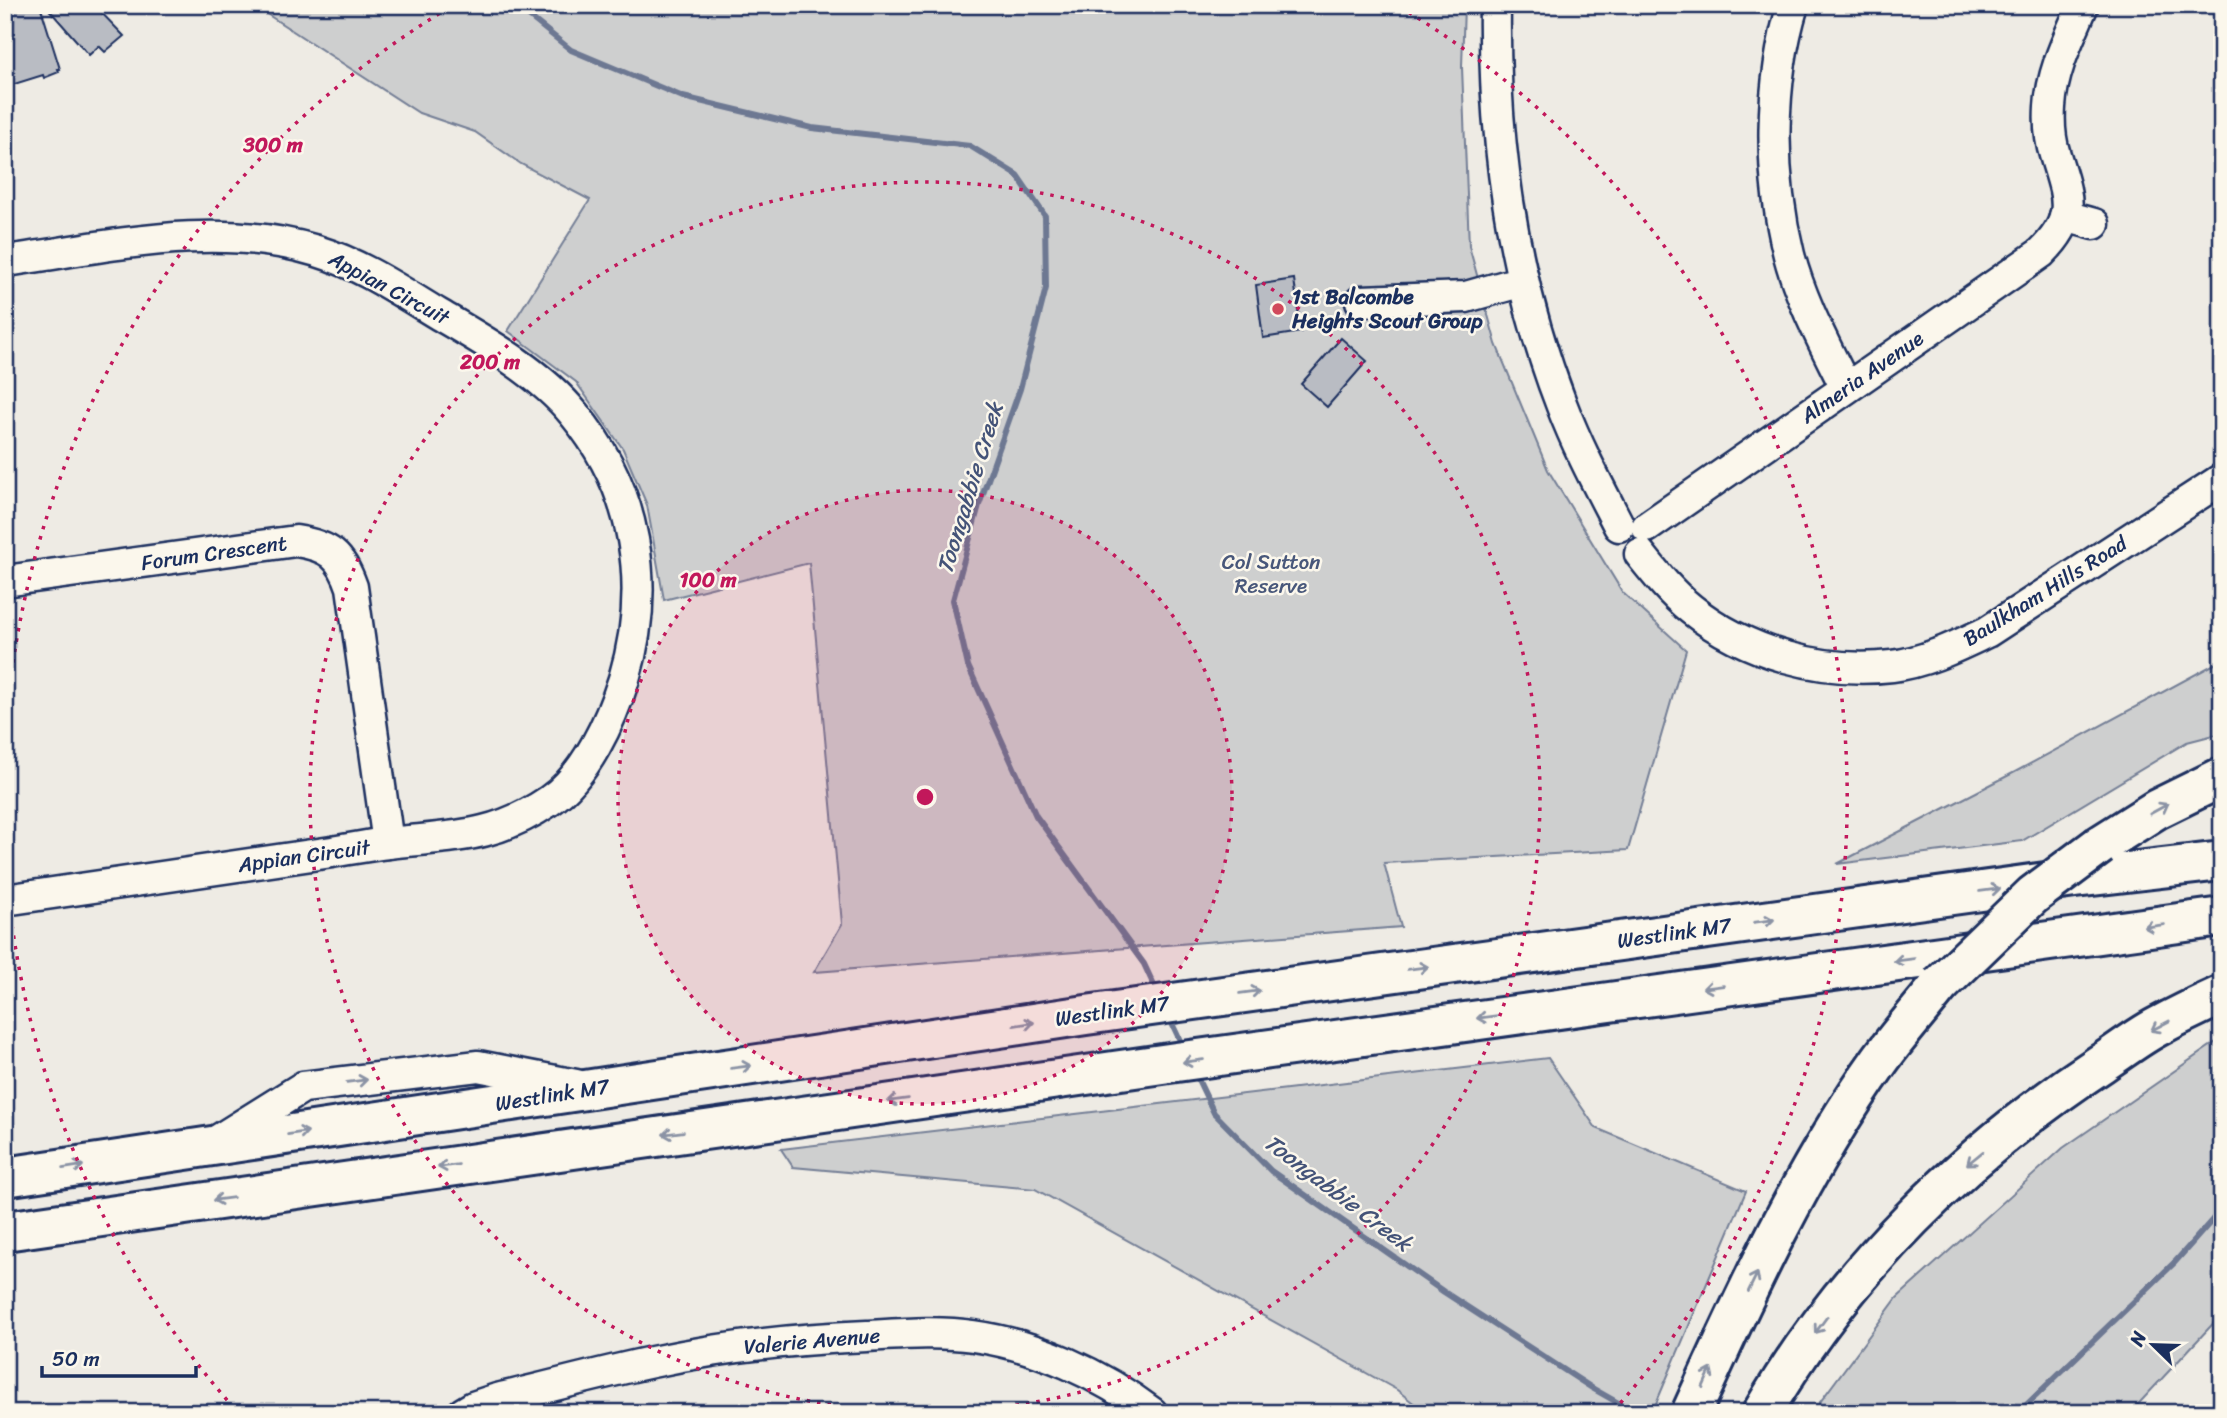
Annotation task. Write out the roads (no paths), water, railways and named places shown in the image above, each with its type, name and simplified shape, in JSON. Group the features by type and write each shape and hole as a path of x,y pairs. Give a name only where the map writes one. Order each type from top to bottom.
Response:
{"highway":[{"path":"1691,1413 1722,1343 1793,1204 1834,1131 1880,1060 1940,985 2033,895 2100,845 2157,809 2222,777"},
{"name":"Westlink M7","path":"5,1177 1350,978 2075,878 2222,861"},
{"path":"5,1231 966,1091 1239,1055 1548,1008 2222,917"},
{"path":"1770,1399 1842,1296 1897,1233 1965,1166 2054,1094 2154,1028 2222,995"}],"street":[{"name":"Baulkham Hills Road","path":"1495,5 1494,58 1499,137 1511,226 1522,281 1540,345 1562,407 1589,468 1671,592 1691,610 1739,640 1786,656 1838,667 1893,666 1951,649 1987,632 2222,479"},
{"path":"1793,5 1786,29 1776,94 1780,206 1789,256 1809,312 1846,388"},
{"path":"2082,5 2060,61 2050,104 2052,146 2066,189 2065,216 2094,224"},
{"name":"Almeria Avenue","path":"1635,536 2041,253 2058,232 2065,216"},
{"name":"Appian Circuit","path":"5,261 197,236 260,237 320,251 380,279 486,342 533,375 573,412 605,461 629,518 638,562 638,609 631,656 614,712 589,772 553,799 510,824 466,836 388,843 5,900"},
{"path":"1361,301 1466,297 1522,281"},
{"name":"Forum Crescent","path":"5,581 296,541 316,544 334,554 346,569 352,587 388,843"},
{"name":"Valerie Avenue","path":"463,1413 497,1399 653,1362 724,1349 839,1337 919,1333 974,1336 1028,1349 1082,1369 1130,1396 1152,1413"}],"waterway":[{"name":"Toongabbie Creek","path":"515,5 571,50 683,97 812,128 970,146 1017,175 1045,216 1046,288 1020,389 979,505 953,600 968,666 1036,816 1144,964 1157,992"},
{"name":"Toongabbie Creek","path":"1169,1017 1184,1049"},
{"name":"Toongabbie Creek","path":"1194,1071 1214,1113 1271,1171 1444,1292 1592,1388 1636,1413"},
{"path":"2018,1413 2175,1262 2222,1209"}],"place":[{"name":"1st Balcombe Heights Scout Group","path":"1278,309"}],"park label":[{"name":"Col Sutton Reserve","path":"1271,574"}]}
